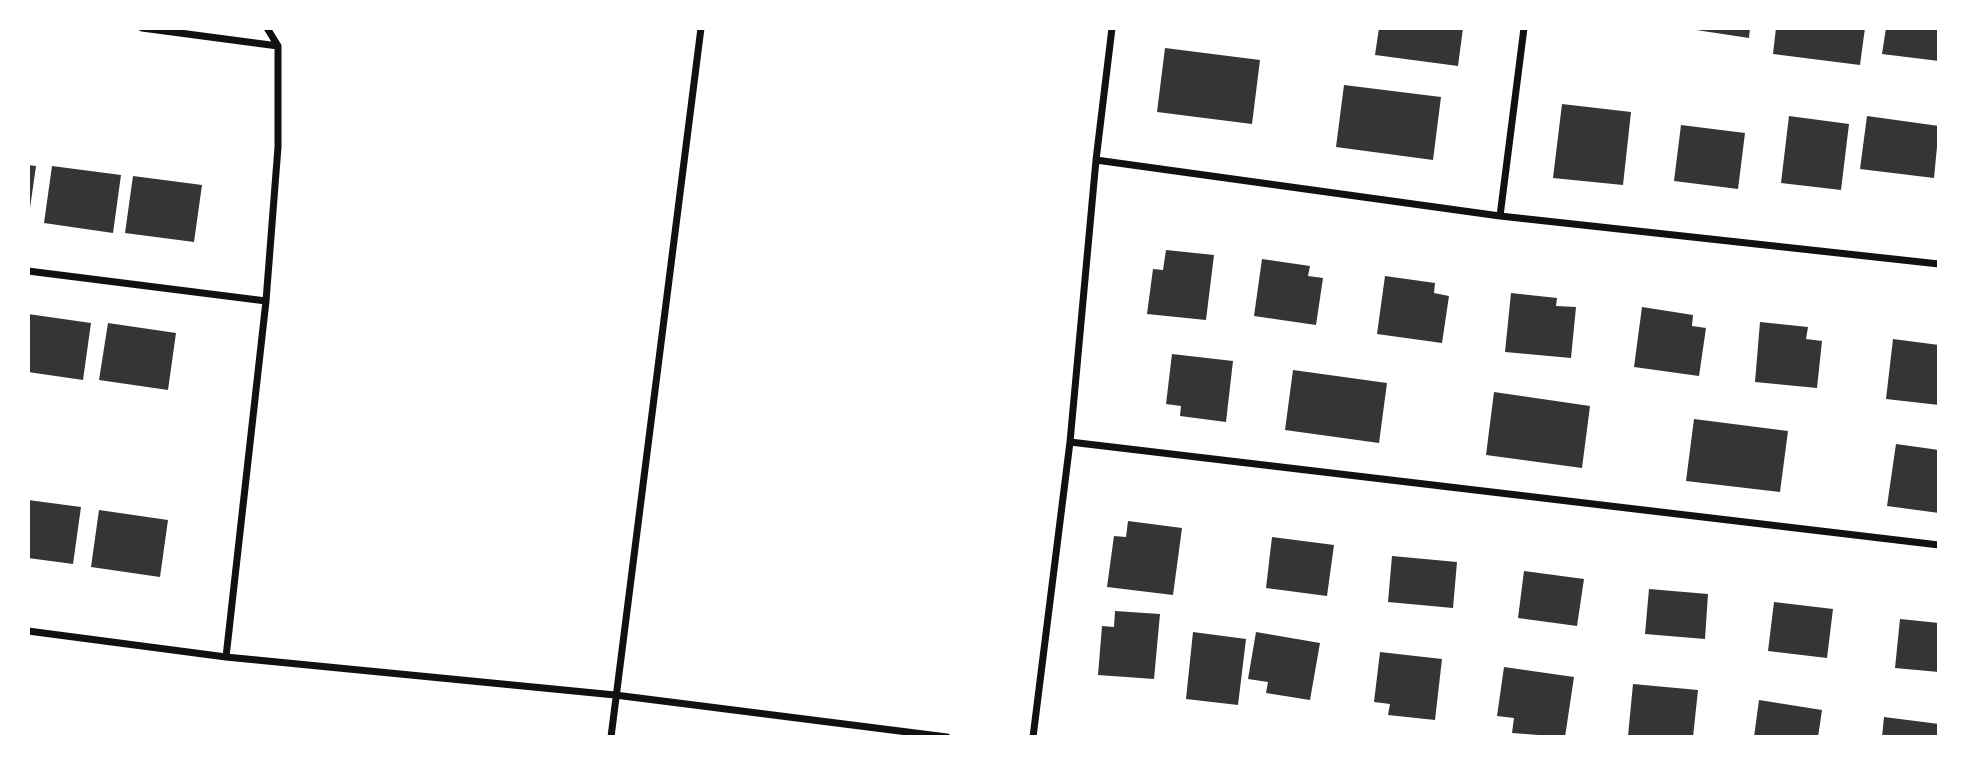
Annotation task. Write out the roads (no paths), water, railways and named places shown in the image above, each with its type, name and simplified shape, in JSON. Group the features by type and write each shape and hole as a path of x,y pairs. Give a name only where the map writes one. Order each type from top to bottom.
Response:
{"street":[{"path":"142,28 278,46"},
{"path":"226,657 266,301 278,147 278,46 267,28"},
{"path":"611,737 701,28"},
{"path":"1034,737 1070,442 1096,160 1112,28"},
{"path":"1500,216 1524,28"},
{"path":"1096,160 1500,216 1939,264"},
{"path":"28,271 266,301"},
{"path":"1070,442 1939,545"},
{"path":"28,631 226,657 615,695 947,737"}]}
